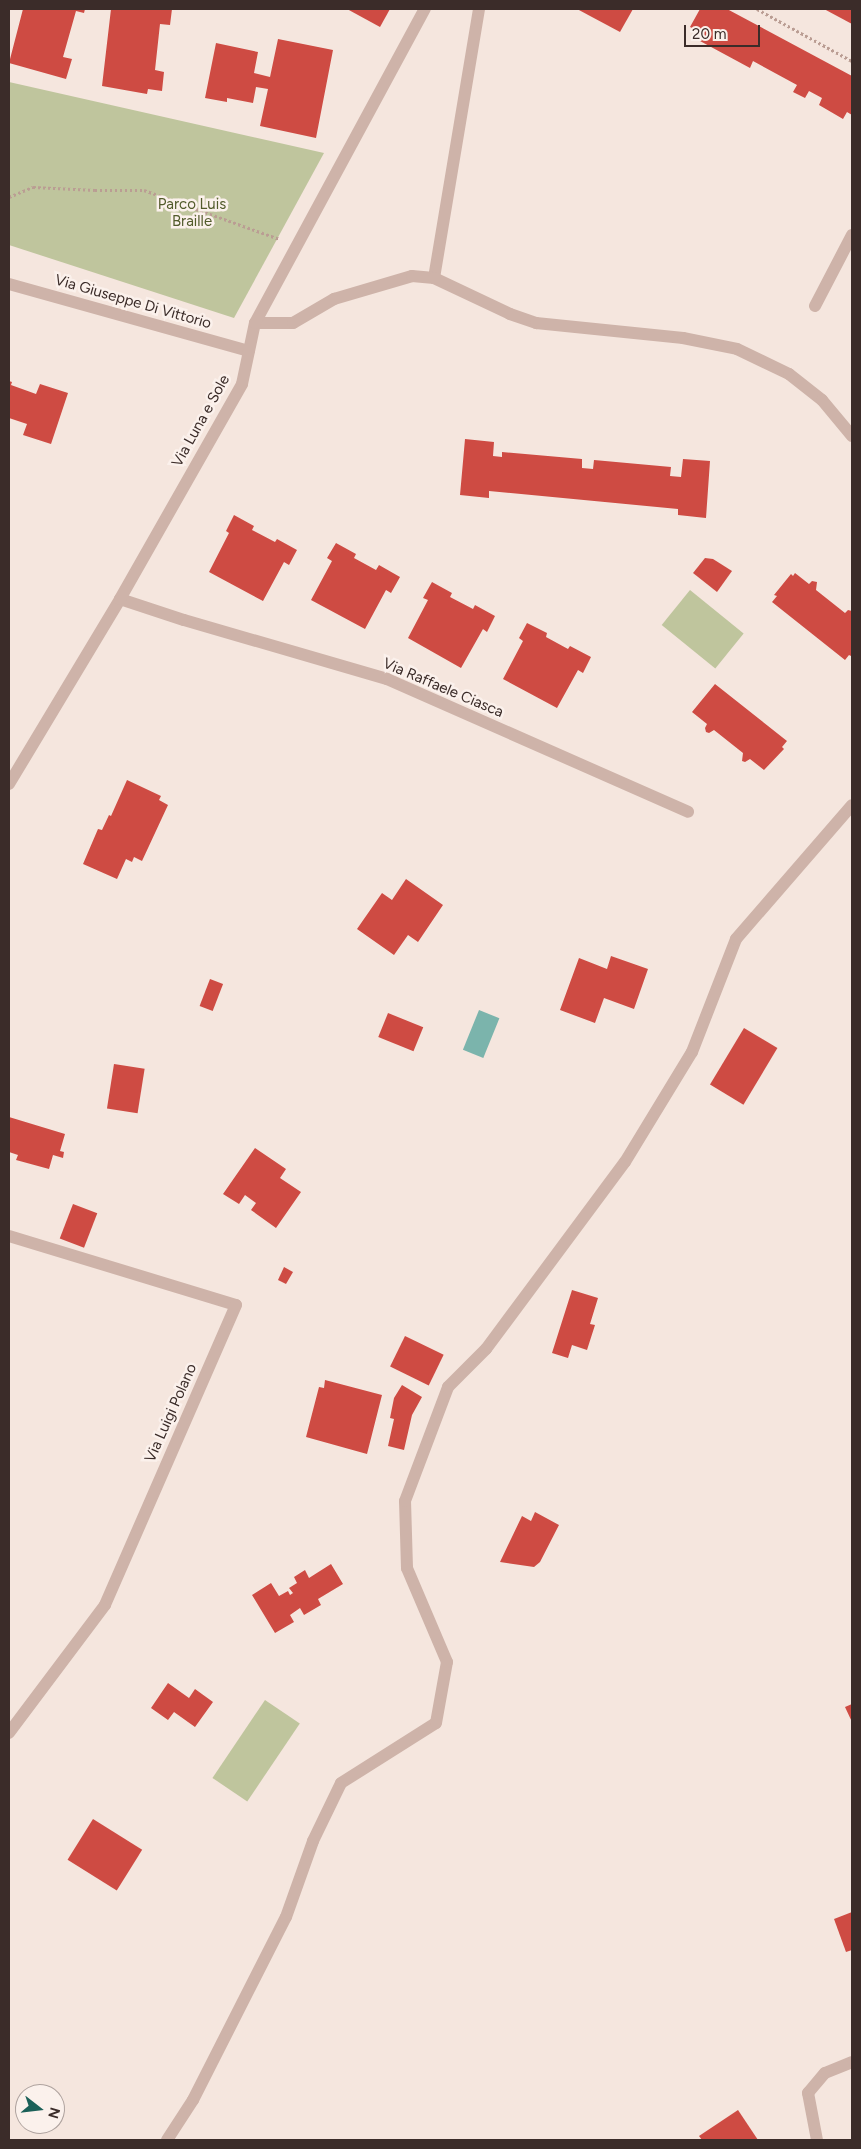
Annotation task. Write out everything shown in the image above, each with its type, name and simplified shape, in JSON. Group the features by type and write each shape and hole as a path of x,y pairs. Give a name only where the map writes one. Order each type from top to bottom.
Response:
{"street":[{"name":"Via Luna e Sole","path":"9,784 120,599 242,384 254,323 425,9"},
{"path":"434,278 479,9"},
{"path":"815,306 852,235"},
{"path":"254,323 293,323 334,299 412,276 434,278 510,314 536,322 684,338 737,349 789,374 822,400 852,436"},
{"name":"Via Giuseppe Di Vittorio","path":"9,284 249,351"},
{"name":"Via Raffaele Ciasca","path":"120,599 184,620 387,679 688,812"},
{"path":"167,2140 193,2100 286,1917 314,1841 341,1783 436,1723 447,1662 407,1568 405,1501 448,1387 486,1349 625,1162 692,1052 736,939 852,805"},
{"name":"Via Luigi Polano","path":"9,1236 236,1305 105,1605 9,1733"},
{"path":"817,2140 808,2093 825,2073 852,2062"}],"path":[{"path":"757,9 852,60"},
{"path":"9,197 33,187 144,190 282,240"}],"green space":[{"name":"Parco Luis Braille","path":"9,82 324,153 234,318 9,245"},
{"path":"690,590 744,633 715,668 662,625"},
{"path":"265,1700 300,1723 247,1801 212,1778"}],"water":[{"path":"479,1010 499,1018 483,1058 463,1050"}],"building":[{"path":"23,9 85,9 84,13 76,11 63,57 72,59 66,79 9,63"},
{"path":"111,9 172,9 170,25 160,24 155,70 164,72 162,91 148,89 147,94 102,86"},
{"path":"347,9 390,9 380,27"},
{"path":"577,9 633,9 620,32"},
{"path":"700,9 727,9 852,76 852,115 847,112 843,119 819,105 822,98 809,91 805,98 793,92 797,85 753,61 750,68 700,41 704,34 690,27"},
{"path":"824,9 852,9 852,24"},
{"path":"278,39 333,50 316,138 260,126 268,89 256,87 253,103 227,98 227,102 205,98 216,43 258,52 254,73 270,77"},
{"path":"9,381 12,382 11,385 36,394 40,384 68,393 51,444 23,435 27,424 9,418"},
{"path":"465,439 494,442 493,456 502,457 502,452 582,459 582,468 593,469 594,460 671,467 670,476 681,477 683,459 710,461 706,518 678,515 678,509 489,491 489,498 460,495"},
{"path":"234,515 254,526 252,530 275,542 277,539 297,550 289,565 284,562 263,601 209,572 229,533 226,531"},
{"path":"336,543 356,554 354,558 376,570 379,565 400,577 391,593 386,590 365,629 311,600 332,561 327,558"},
{"path":"705,558 713,559 732,571 717,592 693,573"},
{"path":"795,573 809,584 812,581 817,582 816,590 845,613 848,610 852,611 851,656 849,655 845,660 772,602 777,596 774,595 791,574 793,576"},
{"path":"432,582 452,593 450,597 473,609 475,605 495,616 487,632 483,629 461,668 408,638 428,600 423,598"},
{"path":"527,623 547,633 546,637 568,649 570,646 591,657 583,673 578,670 557,708 503,679 523,641 519,638"},
{"path":"715,684 787,741 782,747 784,749 764,770 750,759 745,762 742,761 743,753 714,730 709,733 706,732 707,724 692,712"},
{"path":"127,780 161,796 159,800 168,805 142,861 134,857 132,862 126,859 117,879 83,864 98,829 102,830 109,815 111,816"},
{"path":"406,879 443,905 418,942 408,935 394,955 357,929 382,893 392,900"},
{"path":"611,956 648,969 634,1009 604,998 595,1023 560,1010 579,958 607,969"},
{"path":"210,979 223,984 213,1011 200,1006"},
{"path":"388,1013 423,1027 413,1051 378,1037"},
{"path":"744,1028 777,1048 743,1105 710,1085"},
{"path":"114,1064 145,1069 138,1113 107,1108"},
{"path":"9,1117 65,1134 60,1151 64,1152 63,1158 53,1155 49,1169 16,1160 18,1155 9,1152"},
{"path":"255,1148 286,1169 280,1178 301,1192 276,1228 251,1210 256,1203 245,1195 239,1204 223,1194"},
{"path":"73,1204 97,1213 84,1248 60,1239"},
{"path":"284,1267 293,1272 286,1284 278,1280"},
{"path":"572,1290 598,1298 590,1324 595,1325 587,1350 572,1345 568,1358 552,1353"},
{"path":"405,1336 444,1355 429,1385 390,1367"},
{"path":"325,1380 382,1395 367,1454 306,1437 319,1387 324,1388"},
{"path":"402,1385 422,1397 412,1415 404,1450 388,1446 394,1419 390,1418 394,1398"},
{"path":"535,1512 559,1525 540,1562 534,1567 500,1562 522,1516 531,1521"},
{"path":"331,1564 343,1584 318,1599 321,1605 304,1615 300,1608 290,1615 294,1622 275,1633 252,1595 271,1583 279,1596 288,1591 290,1595 293,1593 289,1588 297,1583 294,1577 305,1570 309,1578"},
{"path":"168,1683 189,1698 195,1689 213,1702 195,1727 174,1712 168,1720 151,1708"},
{"path":"852,1704 852,1722 845,1707"},
{"path":"93,1819 142,1850 117,1890 68,1860"},
{"path":"852,1912 852,1950 846,1952 834,1919"},
{"path":"738,2110 758,2140 702,2140 699,2136"}]}
